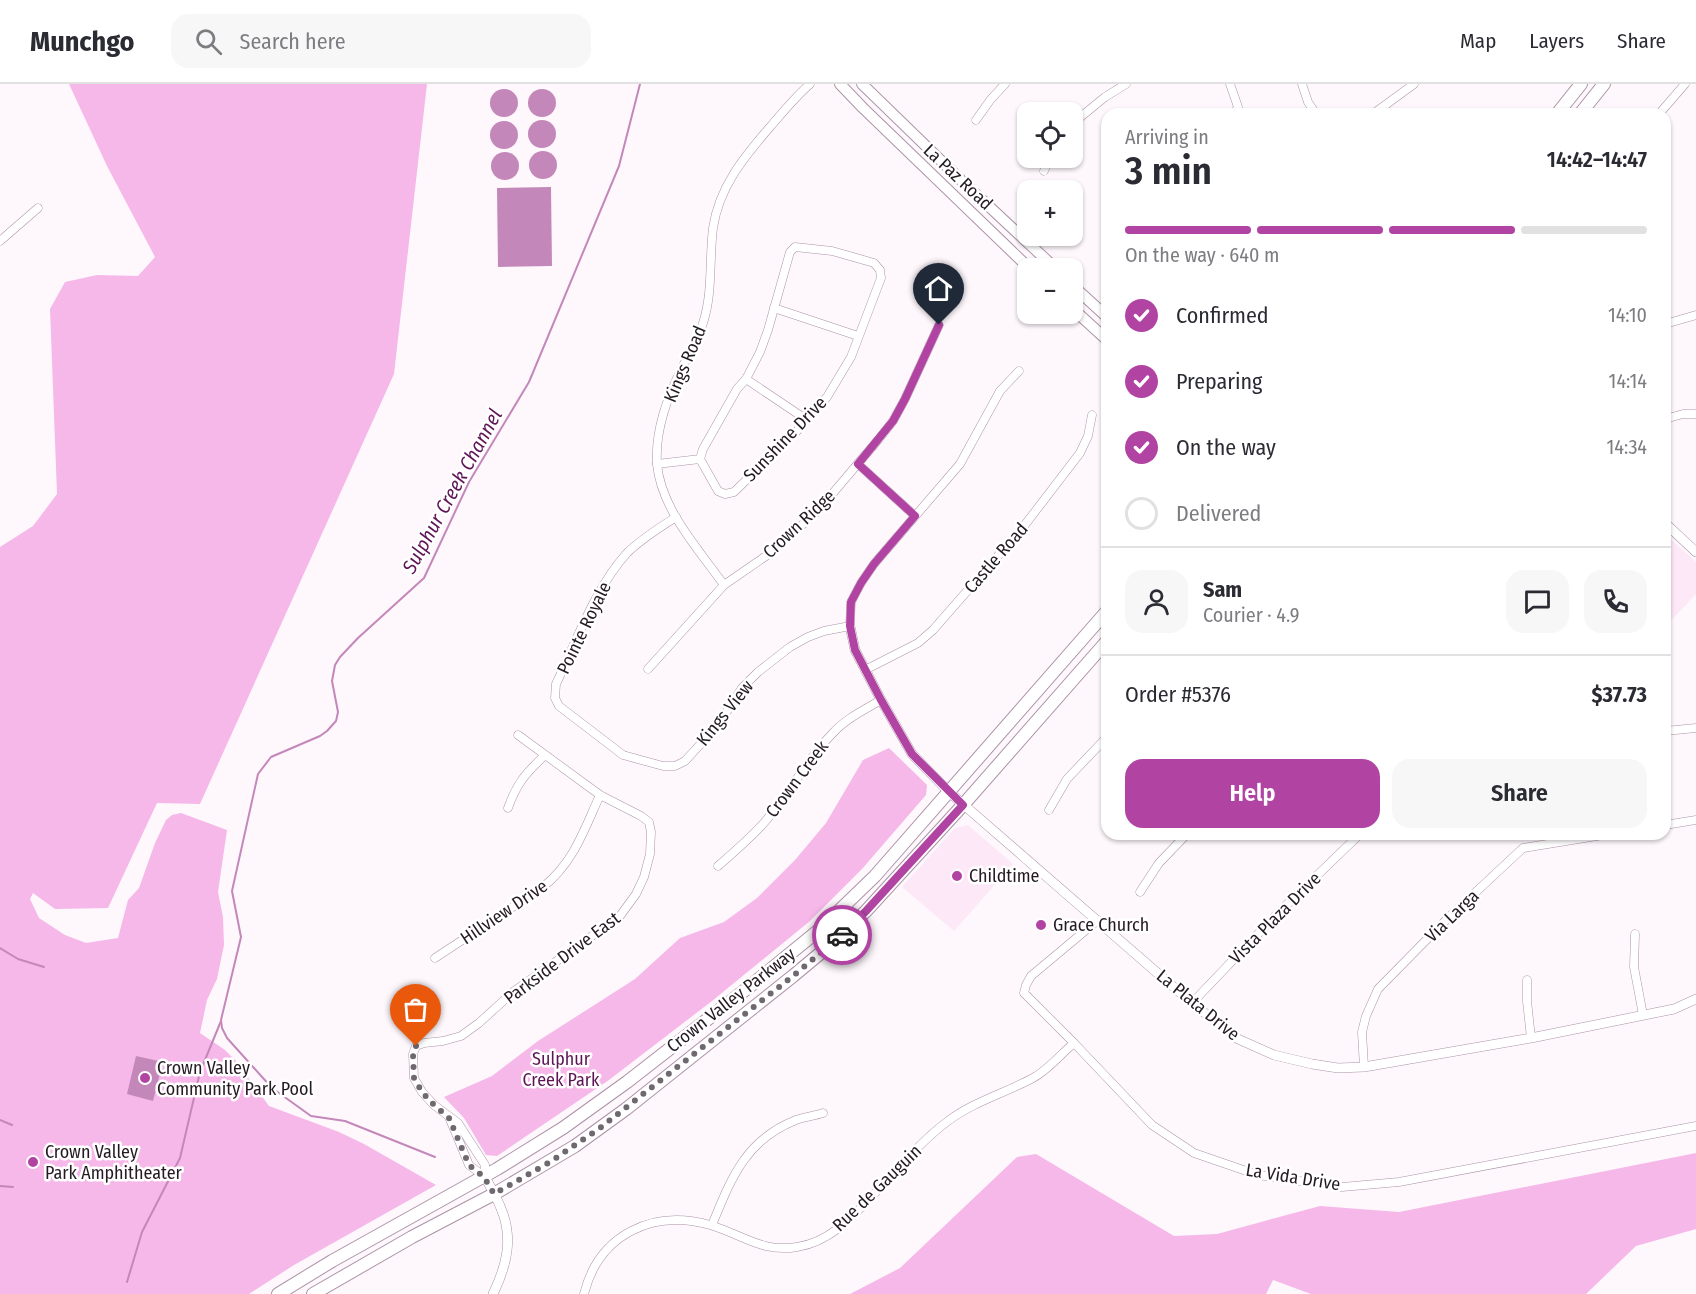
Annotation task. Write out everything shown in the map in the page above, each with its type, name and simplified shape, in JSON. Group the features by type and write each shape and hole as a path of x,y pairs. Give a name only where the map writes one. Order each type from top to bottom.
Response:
{"main road":[{"name":"La Paz Road","path":"840,84 1019,258"},
{"name":"La Paz Road","path":"862,84 1044,258"},
{"path":"1562,108 1581,84"},
{"path":"1585,108 1604,84"},
{"path":"1083,295 1101,312"},
{"path":"1083,318 1101,335"},
{"name":"Crown Valley Parkway","path":"278,1294 555,1134 592,1108 819,930 874,876 1101,618"},
{"name":"Crown Valley Parkway","path":"313,1294 550,1162 600,1128 835,941 866,911 963,805 1101,648"}],"street":[{"name":"Kings Road","path":"724,585 676,517 660,484 657,464 659,428 672,390 704,323 714,226 723,193 744,158 784,110 810,84"},
{"path":"976,120 1005,84"},
{"path":"1083,115 1126,84"},
{"path":"1230,84 1237,108"},
{"path":"1302,84 1312,108"},
{"path":"1382,108 1414,84"},
{"path":"1664,108 1685,84"},
{"path":"0,241 39,208"},
{"name":"Sunshine Drive","path":"795,247 832,251 874,263 880,270 881,278 858,336 842,375 807,420 734,492 725,494 718,490 700,459 703,449 760,352 790,252 795,247"},
{"path":"774,308 858,336"},
{"path":"1671,322 1696,315"},
{"name":"Crown Ridge","path":"648,669 724,585 766,556 816,513 858,464 893,421 939,325"},
{"path":"850,626 851,602 861,583 874,564 960,465 1000,391 1019,370"},
{"path":"746,379 807,420"},
{"path":"1671,417 1696,414"},
{"name":"Castle Road","path":"865,670 918,643 933,630 1024,526 1080,453 1088,436 1092,415"},
{"path":"657,464 700,459"},
{"path":"858,464 915,516"},
{"name":"Pointe Royale","path":"555,698 556,684 599,593 611,573 627,553 645,537 676,517"},
{"path":"1671,529 1696,552"},
{"name":"La Plata Drive","path":"850,626 855,650 912,754 948,792 1191,1003 1238,1039 1274,1055 1338,1068 1364,1067 1531,1038 1674,1009 1696,999"},
{"name":"Kings View","path":"555,698 559,706 623,755 663,766 675,766 685,760 718,725 742,688 758,672 790,647 808,637 850,626"},
{"name":"Crown Creek","path":"718,866 763,824 833,732 851,717 881,700"},
{"path":"1671,730 1696,728"},
{"path":"518,735 600,795"},
{"path":"1049,810 1067,779 1101,743"},
{"path":"508,808 515,790 526,773 544,756"},
{"name":"Parkside Drive East","path":"449,1118 422,1092 414,1078 413,1054 416,1046 461,1036 479,1023 513,992 620,916 636,894 644,877 650,854 649,822 600,795"},
{"name":"Hillview Drive","path":"435,958 543,887 556,876 572,855 600,795"},
{"path":"1671,824 1696,820"},
{"path":"1140,892 1159,864 1181,840"},
{"name":"Vista Plaza Drive","path":"1191,1003 1275,916 1354,840"},
{"name":"Via Larga","path":"1364,1067 1362,1032 1366,1016 1378,989 1447,919 1523,848 1572,840"},
{"name":"La Vida Drive","path":"1098,920 1031,976 1024,993 1152,1125 1194,1153 1258,1175 1342,1186 1399,1182 1696,1126"},
{"path":"1635,934 1634,967 1643,1015"},
{"path":"1527,980 1531,1038"},
{"name":"Rue de Gauguin","path":"584,1294 597,1262 614,1242 634,1228 659,1220 685,1220 712,1225 765,1247 796,1247 822,1239 845,1224 924,1142 949,1120 976,1104 1035,1077 1074,1042"},
{"path":"712,1225 729,1183 744,1158 766,1137 776,1131 796,1120 823,1113"},
{"path":"449,1118 469,1165 484,1177 504,1215 508,1244 503,1273 493,1294"},
{"path":"449,1118 458,1123 485,1165 484,1177"}],"shaded area":[{"path":"504,89 514,93 518,103 514,113 504,117 494,113 490,103 494,93"},
{"path":"542,89 552,93 556,103 552,113 542,117 532,113 528,103 532,93"},
{"path":"542,120 552,124 556,134 552,144 542,148 532,144 528,134 532,124"},
{"path":"504,121 514,125 518,135 514,145 504,149 494,145 490,135 494,125"},
{"path":"543,151 553,155 557,165 553,175 543,179 533,175 529,165 533,155"},
{"path":"505,152 515,156 519,166 515,176 505,180 495,176 491,166 495,156"},
{"path":"551,187 552,266 498,267 497,188"},
{"path":"1671,539 1696,562 1696,594 1671,621"},
{"name":"Childtime","path":"968,825 1013,864 954,931 902,887 955,828"},
{"name":"Crown Valley Community Park Pool","path":"136,1056 163,1062 153,1101 127,1094"}],"green space":[{"path":"69,84 427,84 394,374 200,804 157,803 108,908 55,909 33,893 30,899 39,918 65,935 86,943 118,938 128,900 139,888 166,820 172,815 181,813 227,830 218,892 223,917 224,945 217,979 207,1000 200,1033 225,1050 237,1062 269,1106 339,1132 436,1185 294,1265 249,1294 0,1294 0,547 33,526 57,494 50,309 65,282 97,275 138,276 155,257 107,166"},
{"name":"Sulphur Creek Park","path":"889,748 927,785 926,795 862,869 810,921 712,1001 609,1080 497,1156 486,1155 464,1118 444,1097 492,1076 538,1041 635,979 680,938 724,922 757,898 795,860 826,823 863,760"},
{"path":"1696,1153 1696,1229 1636,1246 1586,1294 1311,1294 1273,1280 1266,1294 850,1294 900,1268 1017,1157 1036,1154 1174,1236 1217,1234 1320,1206 1399,1212"}],"waterway":[{"name":"Sulphur Creek Channel","path":"435,1157 345,1121 311,1116 272,1088 227,1038 221,1020 241,937 232,891 258,774 271,757 320,736 336,721 338,712 332,681 335,665 358,638 424,578 469,482 529,382 619,166 640,84"},
{"path":"0,948 18,959 44,967"},
{"path":"127,1282 142,1232 180,1158 200,1072 221,1021"},
{"path":"0,1120 12,1125"},
{"path":"0,1186 13,1187"}],"way so far":[{"path":"416,1046 413,1054 414,1078 422,1092 449,1118 469,1165 484,1177 494,1194 575,1146 626,1109 842,935"}],"place":[{"name":"Childtime","path":"957,876"},
{"name":"Grace Church","path":"1041,925"},
{"name":"Crown Valley Community Park Pool","path":"145,1078"},
{"name":"Crown Valley Park Amphitheater","path":"33,1162"}],"route":[{"path":"842,935 963,805 912,754 855,650 850,626 851,602 861,583 874,564 915,516 858,464 893,421 939,325"}]}
